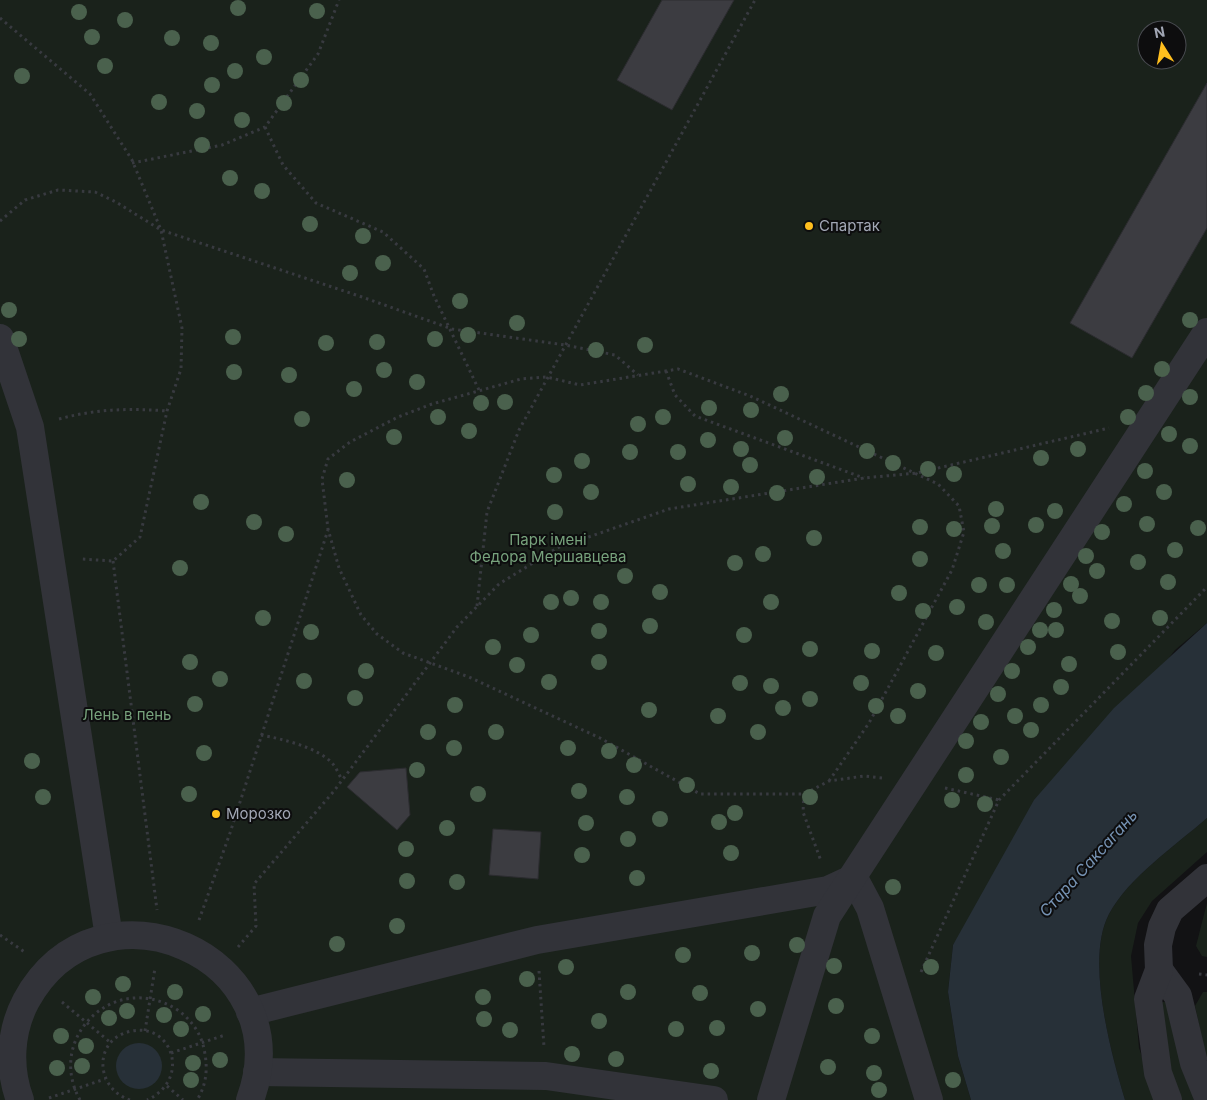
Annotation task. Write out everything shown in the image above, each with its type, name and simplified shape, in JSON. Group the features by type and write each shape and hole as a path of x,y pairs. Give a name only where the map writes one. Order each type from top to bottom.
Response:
{"street":[{"path":"771,1100 827,916 854,878 1207,332"},
{"path":"0,338 30,426 109,937"},
{"path":"252,1019 538,940 828,890 854,878"},
{"path":"854,878 870,908 929,1100"},
{"path":"1168,1100 1158,1073 1148,999 1159,970 1158,945 1162,926 1170,910 1207,878"},
{"path":"20,1100 12,1064 14,1035 23,1007 38,982 62,958 92,942 109,937 143,935 160,937 190,947 220,968 232,982 252,1019 258,1056 257,1072 250,1100"},
{"path":"1159,970 1178,996 1194,1063 1207,1095"},
{"path":"257,1072 546,1076 714,1100"}],"path":[{"path":"132,163 222,145 265,126 318,54 339,0"},
{"path":"477,607 487,512 519,430 755,0"},
{"path":"0,18 90,94 132,163 161,230 182,328 181,368 167,411 140,537 113,561 160,937 145,1031"},
{"path":"265,126 283,165 316,203 382,232 424,269 434,296 452,329 479,390"},
{"path":"0,221 6,214 25,200 58,190 94,192 116,202 161,230 452,329 565,345 615,355 638,375"},
{"path":"828,890 818,852 803,812 804,794 700,794 600,738 469,677 430,665 403,653 377,634 361,615 338,568 328,529 322,479 328,459 350,442 398,417 479,390 521,379 547,377 580,385 678,369 705,377 916,472 938,484 959,506 964,532 952,570 869,722 829,781"},
{"path":"666,371 675,395 694,416 864,478"},
{"path":"30,426 104,409 167,411"},
{"path":"220,968 256,926 254,884 342,780 457,627 499,584 557,548 669,509 864,478 916,472 1152,418"},
{"path":"190,947 328,529"},
{"path":"902,1014 999,800 1207,587"},
{"path":"261,735 294,742 332,762 342,780"},
{"path":"538,940 546,1076"},
{"path":"38,982 111,1043"},
{"path":"80,1100 74,1090 70,1072 71,1054 76,1037 86,1022 99,1010 115,1001 132,998 150,998 167,1004 182,1013 195,1026 203,1042 207,1059 206,1077 197,1100"},
{"path":"171,1053 203,1042 252,1019"},
{"path":"130,1100 111,1090 105,1079 102,1067 104,1054 111,1043 120,1035 132,1031 145,1031 156,1035 165,1042 174,1064 172,1076 167,1086 158,1095 147,1100"},
{"path":"43,1100 105,1079"},
{"path":"167,1086 182,1100"}],"green space":[{"name":"Парк імені Федора Мершавцева","path":"0,0 1207,0 1207,623 1175,650 953,945 948,992 958,1056 971,1100 0,1100"},
{"path":"1207,818 1207,852 1152,901 1138,923 1131,956 1139,1048 1157,1100 1125,1100 1107,1032 1103,1006 1099,955 1102,933 1109,914 1128,887"},
{"path":"1207,903 1207,957 1202,956 1196,946"},
{"path":"1203,992 1207,992 1207,1063 1195,1006"},
{"path":"1169,1001 1194,1100 1181,1100 1170,1070 1158,1003"}],"water":[{"name":"Стара Саксагань","path":"1207,623 1207,818 1128,887 1109,914 1102,933 1099,955 1103,1006 1107,1032 1125,1100 971,1100 958,1056 948,992 953,945 1034,800 1114,708"},
{"path":"135,1043 143,1043 152,1047 158,1053 162,1066 158,1079 152,1085 143,1089 135,1089 126,1085 120,1079 116,1070 116,1062 120,1053 126,1047"}],"building":[{"path":"662,0 734,0 672,110 617,80"},
{"path":"1207,83 1207,228 1132,358 1070,323"},
{"path":"406,768 410,815 397,830 347,787 360,772"},
{"path":"493,829 541,832 538,879 489,875"}],"place":[{"name":"Спартак","path":"809,226"},
{"name":"Морозко","path":"216,814"}],"park label":[{"name":"Лень в пень","path":"127,715"}]}
